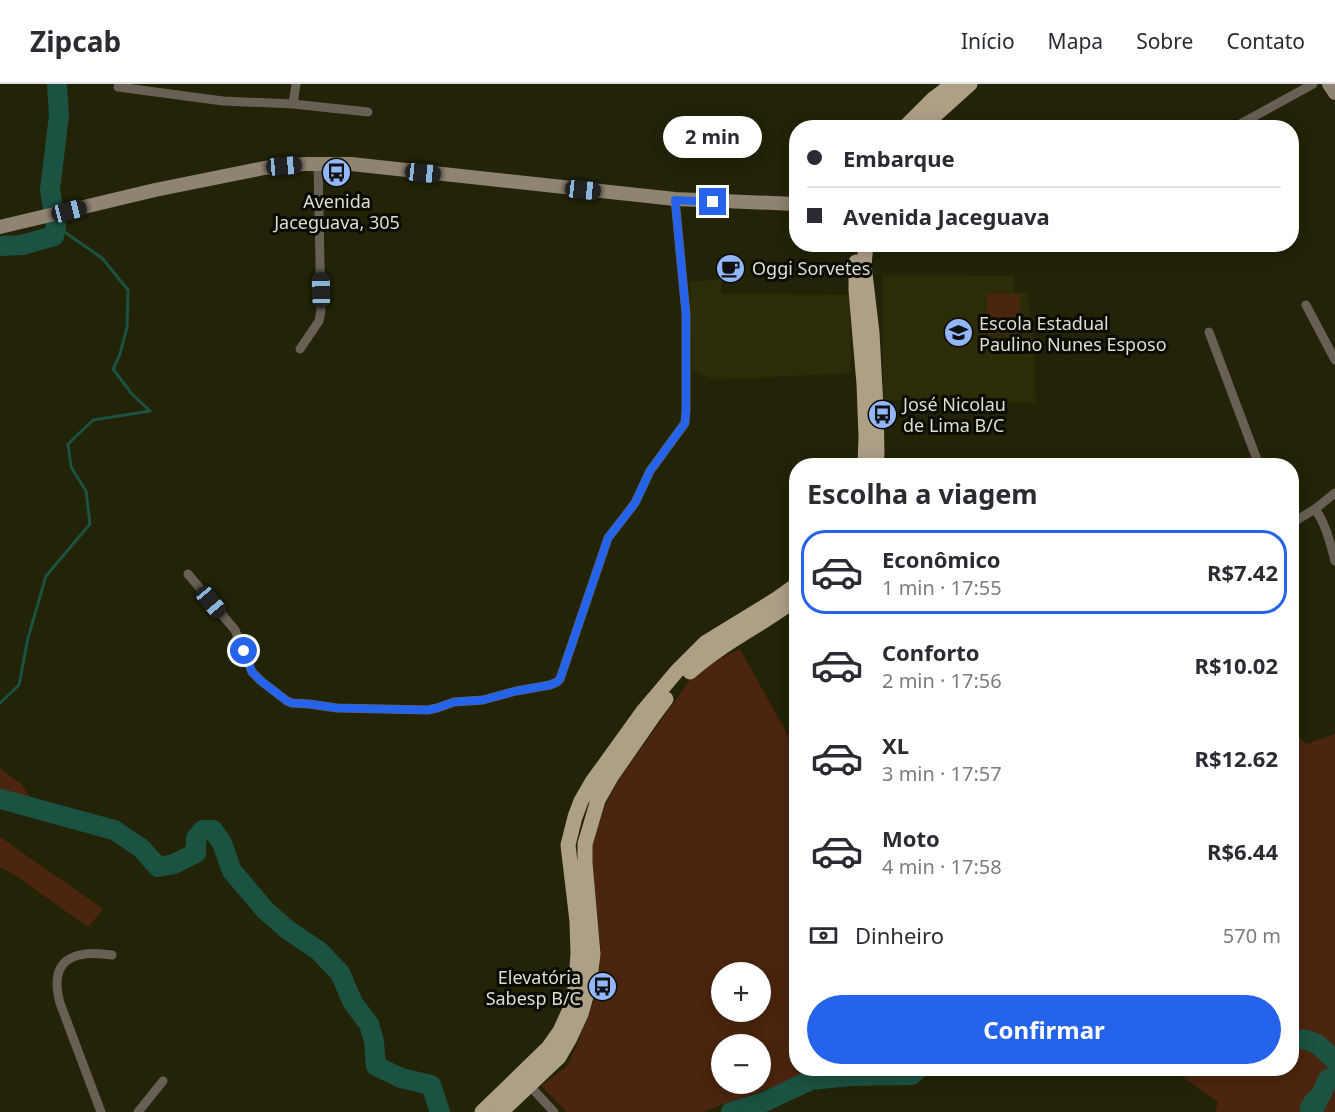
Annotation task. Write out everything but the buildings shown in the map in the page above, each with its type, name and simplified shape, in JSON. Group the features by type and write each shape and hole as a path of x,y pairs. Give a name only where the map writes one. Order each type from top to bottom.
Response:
{"main road":[{"path":"912,120 933,99 953,84"},
{"path":"930,120 970,84"},
{"path":"1329,84 1335,93"},
{"path":"0,227 207,178 264,168 318,164 351,164 675,200 789,204"},
{"path":"857,252 856,290 864,384 865,458"},
{"path":"865,252 864,265 872,333 877,458"},
{"path":"483,1112 548,1048 560,1031 571,1007 576,983 578,953 577,921 568,845 581,801 592,782 644,710 677,671 705,643 789,590"},
{"path":"501,1112 559,1057 577,1022 590,986 593,954 585,844 598,800 611,777 683,677 713,653 789,604"},
{"path":"530,1086 529,1078 543,1060 548,1048"},
{"path":"483,1112 499,1103 519,1086 530,1086"}],"street":[{"path":"293,104 296,84"},
{"path":"1248,120 1313,84"},
{"path":"118,87 223,101 293,104 368,112"},
{"path":"300,349 319,321 321,311 318,164"},
{"path":"188,574 235,630 252,672 292,703 337,708 428,710 454,702 483,700 557,682 560,679 608,538 635,503 650,471 685,423 686,314 675,200"},
{"path":"1306,305 1335,360"},
{"path":"1209,332 1256,458"},
{"path":"1299,519 1335,493"},
{"path":"1315,509 1324,526 1335,561"},
{"path":"101,1112 60,1003 57,986 61,968 71,956 89,953 112,955"},
{"path":"138,1112 163,1081"},
{"path":"530,1086 554,1112"}],"shaded area":[{"name":"Escola Estadual Paulino Nunes Esposo","path":"883,275 1014,276 1014,293 1027,293 1034,345 1036,403 883,400"},
{"path":"723,279 721,293 850,295 851,373 714,380 692,370 690,282"},
{"path":"987,294 1020,294 1020,334 987,334"},
{"path":"740,649 789,737 789,1076 803,1076 771,1087 771,1034 711,1034 711,1094 753,1094 702,1112 567,1112 541,1086 567,1066 596,995 601,951 590,849 606,804 618,781 690,680 717,660"},
{"path":"1335,734 1335,1112 1215,1112 1218,1102 1181,1076 1299,1076 1299,736 1306,744"},
{"path":"0,768 21,784 33,801 0,809"},
{"path":"0,837 103,909 88,927 0,867"}],"waterway":[{"path":"0,246 22,245 54,236 56,226 50,190 59,115 57,84"},
{"path":"0,703 19,685 28,638 46,576 90,524 86,491 71,467 68,444 93,420 150,411 131,393 113,369 120,354 127,327 128,290 102,258 56,226"},
{"path":"0,799 114,830 141,848 158,867 174,864 196,853 196,838 203,830 213,830 222,843 232,871 266,911 288,930 319,951 340,973 353,1003 369,1024 374,1041 376,1066 401,1078 431,1085 440,1112"},
{"path":"1299,1040 1311,1041 1335,1061"},
{"path":"731,1112 764,1102 811,1080 850,1076"},
{"path":"1313,1112 1310,1108 1314,1101 1321,1095 1328,1079 1335,1077"},
{"path":"1322,1112 1335,1083"}],"place":[{"name":"Avenida Jaceguava, 305","path":"337,172"},
{"name":"Oggi Sorvetes","path":"731,268"},
{"name":"Escola Estadual Paulino Nunes Esposo","path":"958,333"},
{"name":"José Nicolau de Lima B/C","path":"882,414"},
{"name":"Elevatória Sabesp B/C","path":"602,987"}],"route":[{"path":"244,651 252,672 287,701 337,708 428,710 454,702 483,700 557,682 560,679 608,538 635,503 650,471 685,423 686,314 675,200 713,202"}]}
